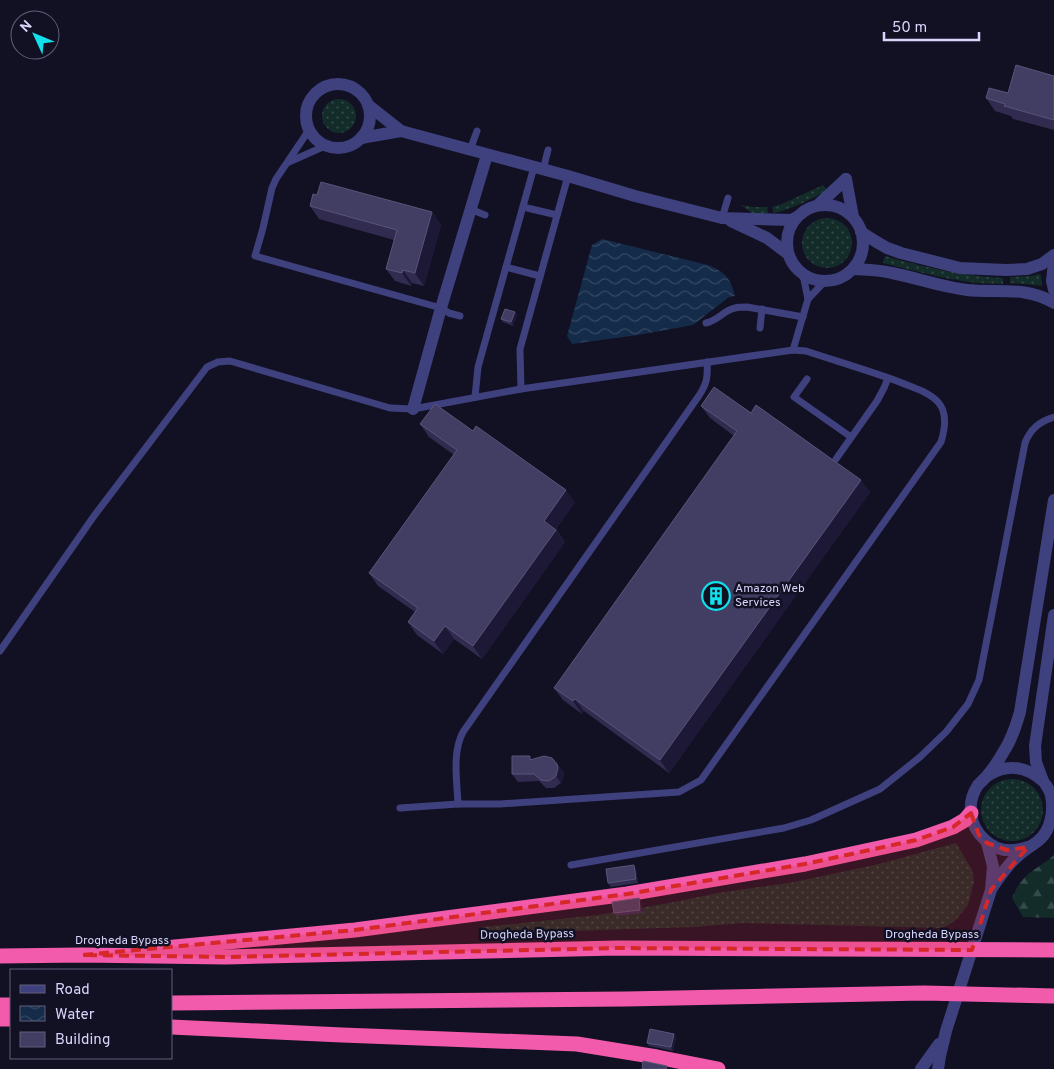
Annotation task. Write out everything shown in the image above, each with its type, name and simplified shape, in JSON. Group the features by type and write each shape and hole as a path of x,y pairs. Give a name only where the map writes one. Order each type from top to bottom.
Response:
{"highway":[{"path":"82,955 355,930 627,894 805,864 916,840 953,827 965,820 971,813"},
{"name":"Drogheda Bypass","path":"0,956 226,957 617,948 1054,950"},
{"path":"172,1004 636,999 924,993 1054,996"},
{"path":"172,1027 342,1036 577,1044 718,1069"}],"street":[{"path":"335,84 346,85 355,89 363,96 368,105 370,114 366,131 361,138 344,148 325,146 313,137 308,130 306,110 316,92 325,86 335,84"},
{"path":"368,105 401,132"},
{"path":"361,138 401,132 724,219 767,238 787,253 794,267 803,275 814,280 836,279 854,269 872,270 967,290 1031,293 1054,302"},
{"path":"413,409 487,155"},
{"path":"818,205 846,179 852,217"},
{"path":"724,219 791,220 808,208 818,205 831,205 843,209 858,224 861,232 860,256 854,269"},
{"path":"787,253 788,234 791,225 797,217"},
{"path":"861,232 888,248 960,268 1027,269 1042,264 1054,256"},
{"path":"1054,263 1052,281 1054,290"},
{"path":"1028,848 1007,850 987,843 973,825 971,803 979,784 1009,743 1020,712 1054,500"},
{"path":"991,890 1013,860 1039,841 1051,829 1054,807 1052,796 1036,762 1035,746 1054,615"},
{"path":"986,776 1005,768 1016,768 1035,774 1048,786"},
{"path":"938,1069 947,1028 991,890 993,866 987,843"},
{"path":"921,1069 933,1053 947,1028"}],"lane":[{"path":"308,130 272,188 255,256 441,308 449,313 460,316"},
{"path":"470,150 477,131"},
{"path":"288,162 325,146"},
{"path":"475,397 478,368 523,207 538,168 548,150"},
{"path":"521,389 520,349 568,176"},
{"path":"724,219 728,198"},
{"path":"523,207 557,215"},
{"path":"470,209 485,215"},
{"path":"506,267 540,276"},
{"path":"793,350 808,299 803,275"},
{"path":"808,299 825,281"},
{"path":"706,323 714,322 735,308 748,307 803,317"},
{"path":"760,328 762,309"},
{"path":"0,651 94,516 207,367 218,362 230,362 390,408 413,409 521,389 793,350 806,351 888,378 928,394 939,403 944,413 945,424 941,442 701,780 679,792 500,804 458,804 400,808"},
{"path":"458,804 456,749 463,732 698,396 707,381 707,362"},
{"path":"836,459 877,401 888,378"},
{"path":"807,379 794,397 851,437"},
{"path":"571,865 784,828 811,820 880,789 920,757 958,718 968,704 979,680 1025,443 1036,426 1054,417"}],"highlighted area":[{"path":"971,813 979,835 987,843 1007,850 1028,847 991,890 972,950 617,948 226,957 82,955 355,930 627,894 805,864 916,840 953,827"}],"green space":[{"path":"339,99 351,104 356,116 351,128 339,133 327,128 322,116 327,104"},
{"path":"823,185 827,190 822,193 794,207 774,213 772,207"},
{"path":"741,205 767,207 768,214 752,213"},
{"path":"822,218 832,218 845,225 852,238 852,248 845,261 832,268 822,268 813,264 806,257 802,248 802,238 806,229 813,222"},
{"path":"885,256 943,270 1003,278 1003,284 957,280 928,274 883,263"},
{"path":"1041,275 1042,286 1010,283 1010,277"},
{"path":"1012,779 1024,781 1034,788 1041,798 1043,810 1041,822 1034,832 1024,839 1012,841 1000,839 990,832 983,822 981,810 983,798 990,788 1000,781"},
{"path":"956,843 972,870 974,882 968,905 956,920 943,928 743,923 694,927 538,932 481,933 479,930 483,927 598,915 718,893 794,882 879,864"},
{"path":"1054,855 1054,918 1023,917 1012,898 1014,893 1026,876"}],"water":[{"path":"602,239 708,265 726,276 735,296 729,297 693,325 572,344 567,336 592,245"}],"building":[{"path":"1016,65 1054,76 1054,120 1004,106 1005,104 986,98 989,88 1008,93"},
{"path":"321,182 432,212 415,273 403,270 402,273 386,269 397,230 310,206 313,194 317,195"},
{"path":"505,309 515,312 511,322 501,319"},
{"name":"Amazon Web Services","path":"714,387 751,413 756,405 861,480 660,760 575,699 573,701 554,688 737,431 701,406"},
{"path":"435,404 473,431 476,426 566,490 544,521 556,530 473,646 445,626 434,641 408,622 418,608 369,573 457,450 420,424"},
{"path":"512,756 530,756 530,760 544,756 552,758 558,768 556,776 549,781 541,780 534,774 512,774"},
{"path":"634,865 636,879 608,883 606,869"},
{"path":"639,898 640,910 614,913 612,902"},
{"path":"650,1029 674,1034 671,1047 647,1043"},
{"path":"643,1061 667,1066 666,1069 642,1069"}],"place":[{"name":"Amazon Web Services","path":"716,596"}]}
